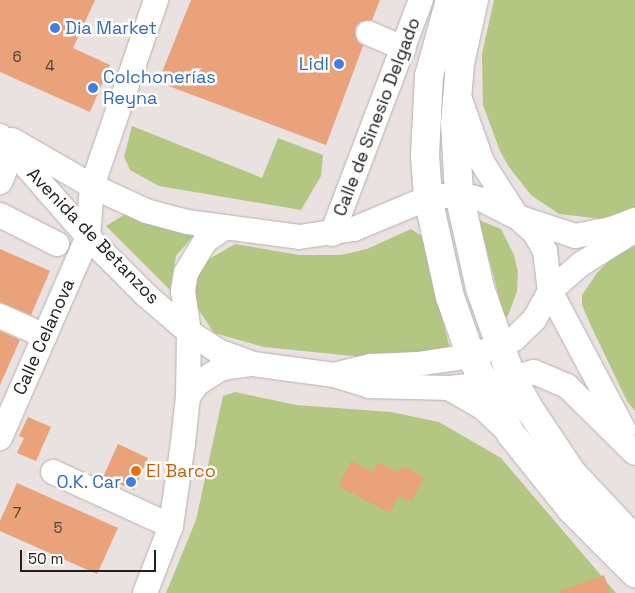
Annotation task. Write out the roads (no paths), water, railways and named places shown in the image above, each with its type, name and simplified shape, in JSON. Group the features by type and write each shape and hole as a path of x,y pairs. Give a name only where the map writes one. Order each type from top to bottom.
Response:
{"main road":[{"name":"Calle de Sinesio Delgado","path":"450,0 429,76 424,155 428,198 445,281 471,356 498,380 572,473 635,540"},
{"name":"Calle de Sinesio Delgado","path":"474,0 463,45 457,89 455,132 459,194 480,288 499,346 498,380 511,434 570,509 635,573"}],"street":[{"name":"Calle Celanova","path":"0,438 8,395 44,336 88,237 92,186 156,0"},
{"name":"Calle de Sinesio Delgado","path":"332,234 421,0"},
{"path":"368,33 404,48"},
{"path":"457,89 482,162 518,217 535,234 545,251 550,291 635,452"},
{"name":"Avenida de Betanzos","path":"4,140 92,186 146,211 187,222 299,237 332,234 374,223 428,198 459,194"},
{"name":"Avenida de Betanzos","path":"4,140 88,237 189,332 218,351 254,364"},
{"path":"0,182 4,140"},
{"path":"459,194 483,200 518,217 575,236 611,229 635,220"},
{"path":"0,215 56,244"},
{"path":"145,593 172,526 188,396 189,332 183,291 186,273 205,241 226,227"},
{"path":"334,375 371,366 418,364 471,356 514,339 534,320 550,291 582,264 635,230"},
{"path":"0,316 44,336"},
{"path":"188,396 198,383 222,368 254,364 334,375 369,386 449,388 534,372 556,378 578,396 635,452"},
{"path":"449,388 482,407 511,434"},
{"path":"53,472 172,526"}],"place":[{"name":"Dia Market","path":"55,28"},
{"name":"Lidl","path":"339,64"},
{"name":"Colchonerías Reyna","path":"93,88"},
{"name":"El Barco","path":"136,471"},
{"name":"O.K. Car","path":"131,482"}]}
